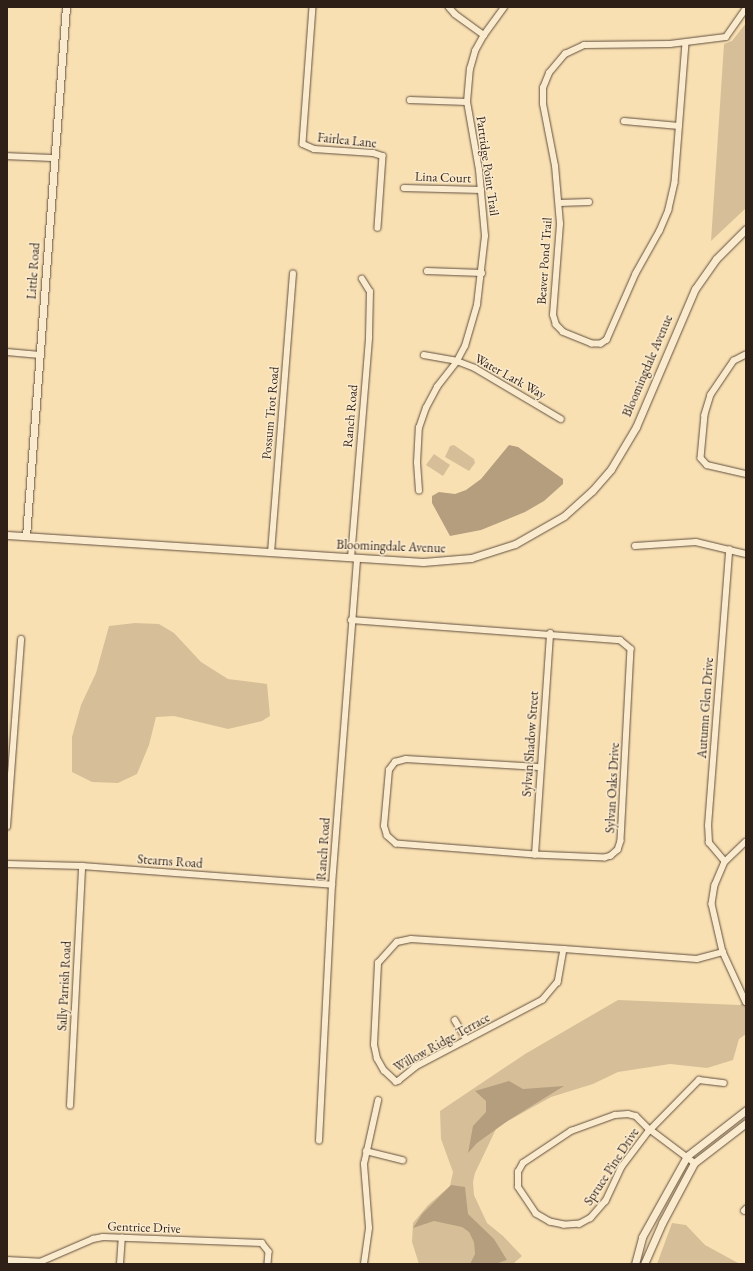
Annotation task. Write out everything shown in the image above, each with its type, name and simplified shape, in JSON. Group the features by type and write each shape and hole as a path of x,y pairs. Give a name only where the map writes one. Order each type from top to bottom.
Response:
{"street":[{"name":"Little Road","path":"26,536 66,7"},
{"name":"Fairlea Lane","path":"313,7 303,144 314,149 373,153 383,156 378,228"},
{"path":"449,7 455,14 484,35"},
{"name":"Partridge Point Trail","path":"419,491 417,463 420,428 426,408 437,387 457,362 472,328 482,273 485,236 481,190 467,102 470,69 484,35 504,7"},
{"name":"Beaver Pond Trail","path":"686,43 674,190 664,224 636,274 610,336 600,344 592,344 563,332 554,320 560,252 559,203 543,96 546,80 554,66 572,50 584,45 686,43 726,37 746,8"},
{"path":"410,100 467,102"},
{"path":"624,121 679,126"},
{"path":"7,156 55,158"},
{"name":"Lina Court","path":"404,188 481,190"},
{"path":"559,203 589,202"},
{"name":"Bloomingdale Avenue","path":"7,535 430,562 478,556 532,536 578,504 606,475 628,443 699,282 725,249 746,229"},
{"path":"427,271 482,273"},
{"name":"Possum Trot Road","path":"271,553 294,274"},
{"name":"Ranch Road","path":"319,1141 332,885 369,338 370,292 362,279"},
{"path":"7,352 40,355"},
{"name":"Water Lark Way","path":"424,355 457,362 475,368 561,419"},
{"path":"746,355 734,361 711,395 705,415 701,458 707,465 746,474"},
{"path":"635,546 696,542 746,554"},
{"name":"Autumn Glen Drive","path":"725,862 709,843 708,826 729,550"},
{"name":"Sylvan Oaks Drive","path":"351,620 620,640 631,649 621,841 618,850 605,858 535,855 396,844 387,836 384,826 389,770 395,762 406,759 539,767"},
{"name":"Sylvan Shadow Street","path":"535,855 539,767 550,634"},
{"path":"7,827 21,640"},
{"path":"746,842 725,862 715,885 712,904 722,952 746,1002"},
{"name":"Stearns Road","path":"7,864 82,866 332,885"},
{"name":"Sally Parrish Road","path":"70,1106 82,866"},
{"name":"Willow Ridge Terrace","path":"564,949 558,982 543,1000 416,1067 400,1081 396,1082 384,1071 377,1059 374,1045 378,963 396,942 411,939 564,949 697,959 722,952"},
{"path":"455,1020 467,1040"},
{"name":"Spruce Pine Drive","path":"694,1163 650,1130 636,1116 628,1114 615,1115 571,1131 523,1163 518,1172 518,1188 536,1214 550,1222 580,1224 591,1218 606,1201 622,1168 650,1130 699,1080 724,1083"},
{"path":"364,1264 369,1228 364,1164 378,1101"},
{"path":"635,1264 642,1237 686,1156 746,1110"},
{"path":"644,1264 662,1223 694,1163 746,1123"},
{"path":"366,1151 403,1160"},
{"path":"120,1264 122,1238"},
{"name":"Gentrice Drive","path":"7,1260 41,1263 93,1239 122,1238 262,1243 268,1252 268,1264"}],"shaded area":[{"path":"746,23 746,208 711,241 724,44 732,41"},
{"path":"454,445 474,459 475,463 469,471 445,457 450,446"},
{"path":"509,445 518,447 563,479 563,484 544,501 525,512 481,530 450,536 432,503 432,496 439,492 455,494 466,490 481,479"},
{"path":"434,454 450,465 443,476 426,465"},
{"path":"135,623 159,624 174,633 201,662 228,679 267,684 270,716 262,721 228,729 174,716 156,717 149,745 137,774 118,783 92,782 72,772 72,737 81,705 96,673 109,626"},
{"path":"746,999 746,1034 739,1039 733,1060 707,1068 670,1064 618,1072 593,1084 551,1097 497,1127 475,1173 473,1182 474,1195 487,1223 503,1236 522,1256 513,1264 419,1264 412,1242 413,1223 428,1205 450,1186 453,1172 441,1139 440,1111 525,1054 618,1000 740,1005"},
{"path":"509,1081 523,1089 564,1086 509,1120 477,1143 468,1153 473,1126 486,1112 486,1101 475,1091"},
{"path":"451,1185 465,1187 468,1214 494,1239 507,1260 495,1264 470,1264 475,1254 474,1242 469,1232 462,1227 434,1221 413,1228 422,1214"},
{"path":"672,1223 686,1225 705,1245 740,1264 657,1264"}]}
